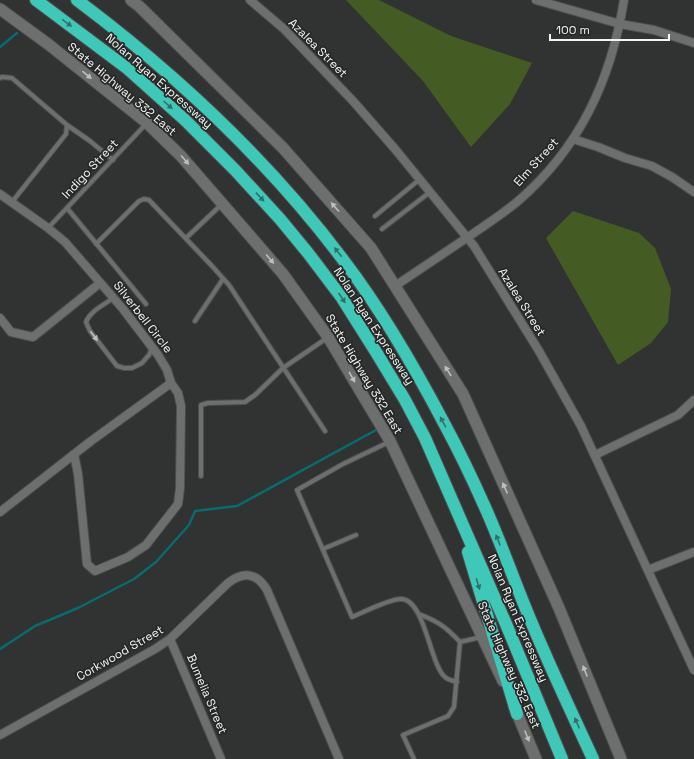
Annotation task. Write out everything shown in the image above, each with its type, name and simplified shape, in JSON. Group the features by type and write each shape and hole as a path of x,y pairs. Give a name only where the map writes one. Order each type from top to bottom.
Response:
{"highway":[{"name":"Nolan Ryan Expressway","path":"36,0 128,69 184,120 235,170 280,220 334,286 405,400 425,438 562,759"},
{"name":"Nolan Ryan Expressway","path":"77,0 143,51 201,102 242,143 298,204 362,285 397,339 426,389 485,506 528,615 593,759"},
{"path":"450,494 518,714"}],"main road":[{"path":"131,0 140,7 283,148 371,248 463,394 559,608 621,759"},
{"name":"State Highway 332 East","path":"0,9 48,44 147,123 182,156 283,274 328,337 390,441 483,636 518,714 536,759"}],"street":[{"name":"Azalea Street","path":"250,0 284,29 353,101 420,179 467,237 510,302 571,407 595,454 694,670"},
{"path":"536,0 620,24 654,30 694,43"},
{"name":"Elm Street","path":"395,286 516,202 534,186 553,165 585,118 604,80 613,53 624,0"},
{"path":"572,139 652,166 694,192"},
{"name":"Silverbell Circle","path":"0,195 48,228 65,242 114,298 152,347 167,370 171,383 178,393 181,406 180,488 178,504 146,545 128,557 95,571 87,564 78,474 74,454"},
{"path":"0,318 11,332 33,337 100,282"},
{"path":"0,512 74,454 171,383"},
{"path":"595,454 678,415 694,400"},
{"path":"648,570 694,552"},
{"name":"Corkwood Street","path":"0,735 156,649 170,639 198,614 228,583 238,576 247,575 256,577 263,583 267,590 339,759"},
{"name":"Bumelia Street","path":"170,639 221,759"}],"lane":[{"path":"0,78 12,78 67,125 90,140 113,160"},
{"name":"Indigo Street","path":"48,228 147,123"},
{"path":"12,202 66,134 67,125"},
{"path":"375,216 420,179"},
{"path":"382,229 430,192"},
{"path":"96,244 139,201 144,199 149,200 229,285 325,431"},
{"path":"186,238 222,204"},
{"path":"67,208 146,304"},
{"path":"195,321 223,279"},
{"path":"114,298 94,311 86,322 90,331 117,366 132,368 142,364 149,355 152,347"},
{"path":"201,476 201,405 208,402 245,402 255,395 283,368 328,337"},
{"path":"390,441 343,464 298,490 352,617 396,599 404,599 411,604 419,614 440,669 446,678 457,682"},
{"path":"323,549 356,535"},
{"path":"414,759 403,734 448,716 454,707 460,642 435,620 419,614"},
{"path":"460,642 483,636"}],"green space":[{"path":"346,0 379,0 451,36 532,63 510,104 471,147 423,81"},
{"path":"573,211 639,233 655,248 671,289 668,322 651,343 618,365 546,238"}],"waterway":[{"path":"0,47 17,33"},
{"path":"0,649 35,626 78,608 134,579 156,562 189,525 195,511 237,506 376,430"}]}
